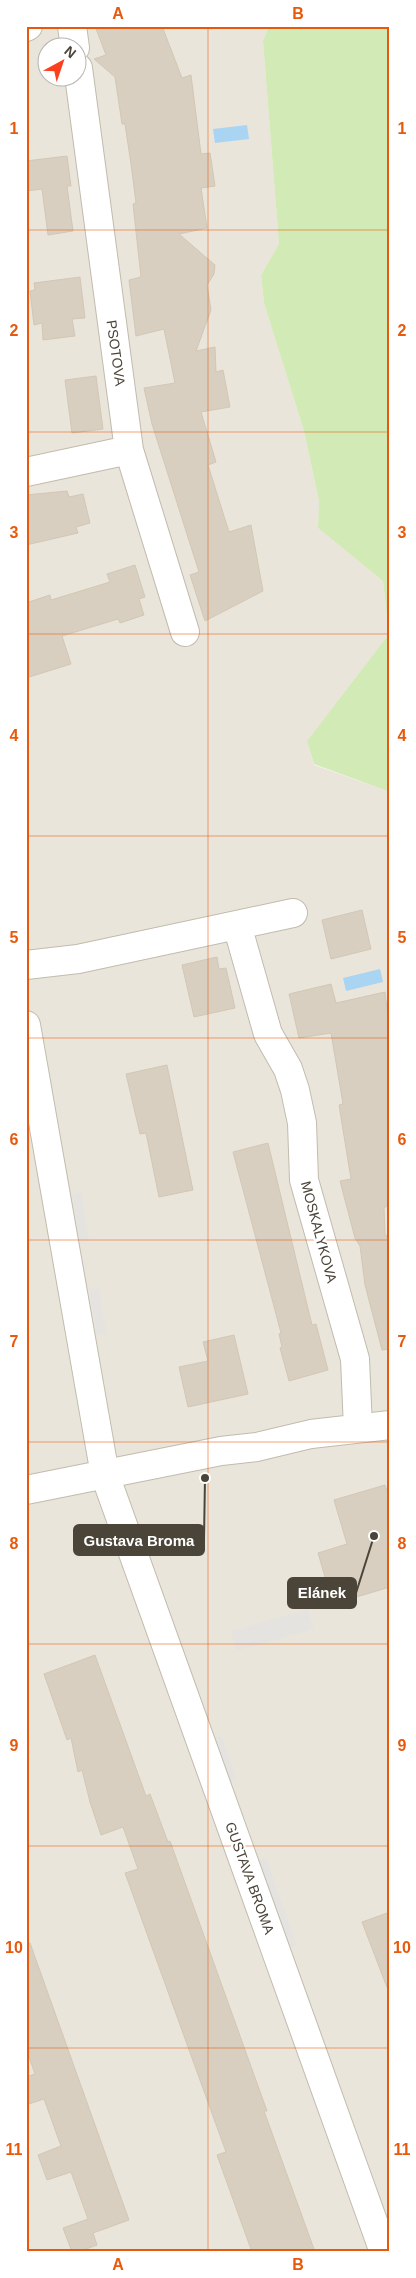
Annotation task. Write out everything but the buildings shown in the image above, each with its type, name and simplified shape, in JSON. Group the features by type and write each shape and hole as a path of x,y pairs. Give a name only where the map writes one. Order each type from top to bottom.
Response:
{"street":[{"name":"PSOTOVA","path":"81,88 129,450 185,632"},
{"path":"26,472 129,450"},
{"path":"26,965 78,959 292,912"},
{"name":"MOSKALYKOVA","path":"237,925 268,1034 288,1069 295,1090 302,1123 304,1180 355,1359 358,1428"},
{"name":"GUSTAVA BROMA","path":"26,1025 105,1475 384,2252"},
{"path":"26,1490 221,1451 257,1447 311,1434 390,1425"}],"shaded area":[{"path":"26,26 269,26 263,41 279,244 261,275 264,303 304,431 319,501 318,528 383,581 389,634 307,741 314,765 390,792 390,2252 26,2252"},
{"path":"81,1192 89,1239 80,1240 72,1194"},
{"path":"99,1288 106,1333 97,1335 89,1289"},
{"path":"308,1609 314,1629 236,1651 231,1631"},
{"path":"221,1735 237,1779 228,1782 213,1738"},
{"path":"266,1858 297,1945 289,1948 257,1861"}],"green space":[{"path":"269,26 390,26 390,792 314,764 307,741 389,634 383,581 318,528 319,501 304,431 264,303 261,275 279,244 263,41"}],"water":[{"path":"247,125 249,139 215,143 213,129"},
{"path":"380,969 383,982 346,991 343,978"}],"place":[{"name":"Gustava Broma","path":"205,1478"},
{"name":"Elánek","path":"374,1536"}]}
